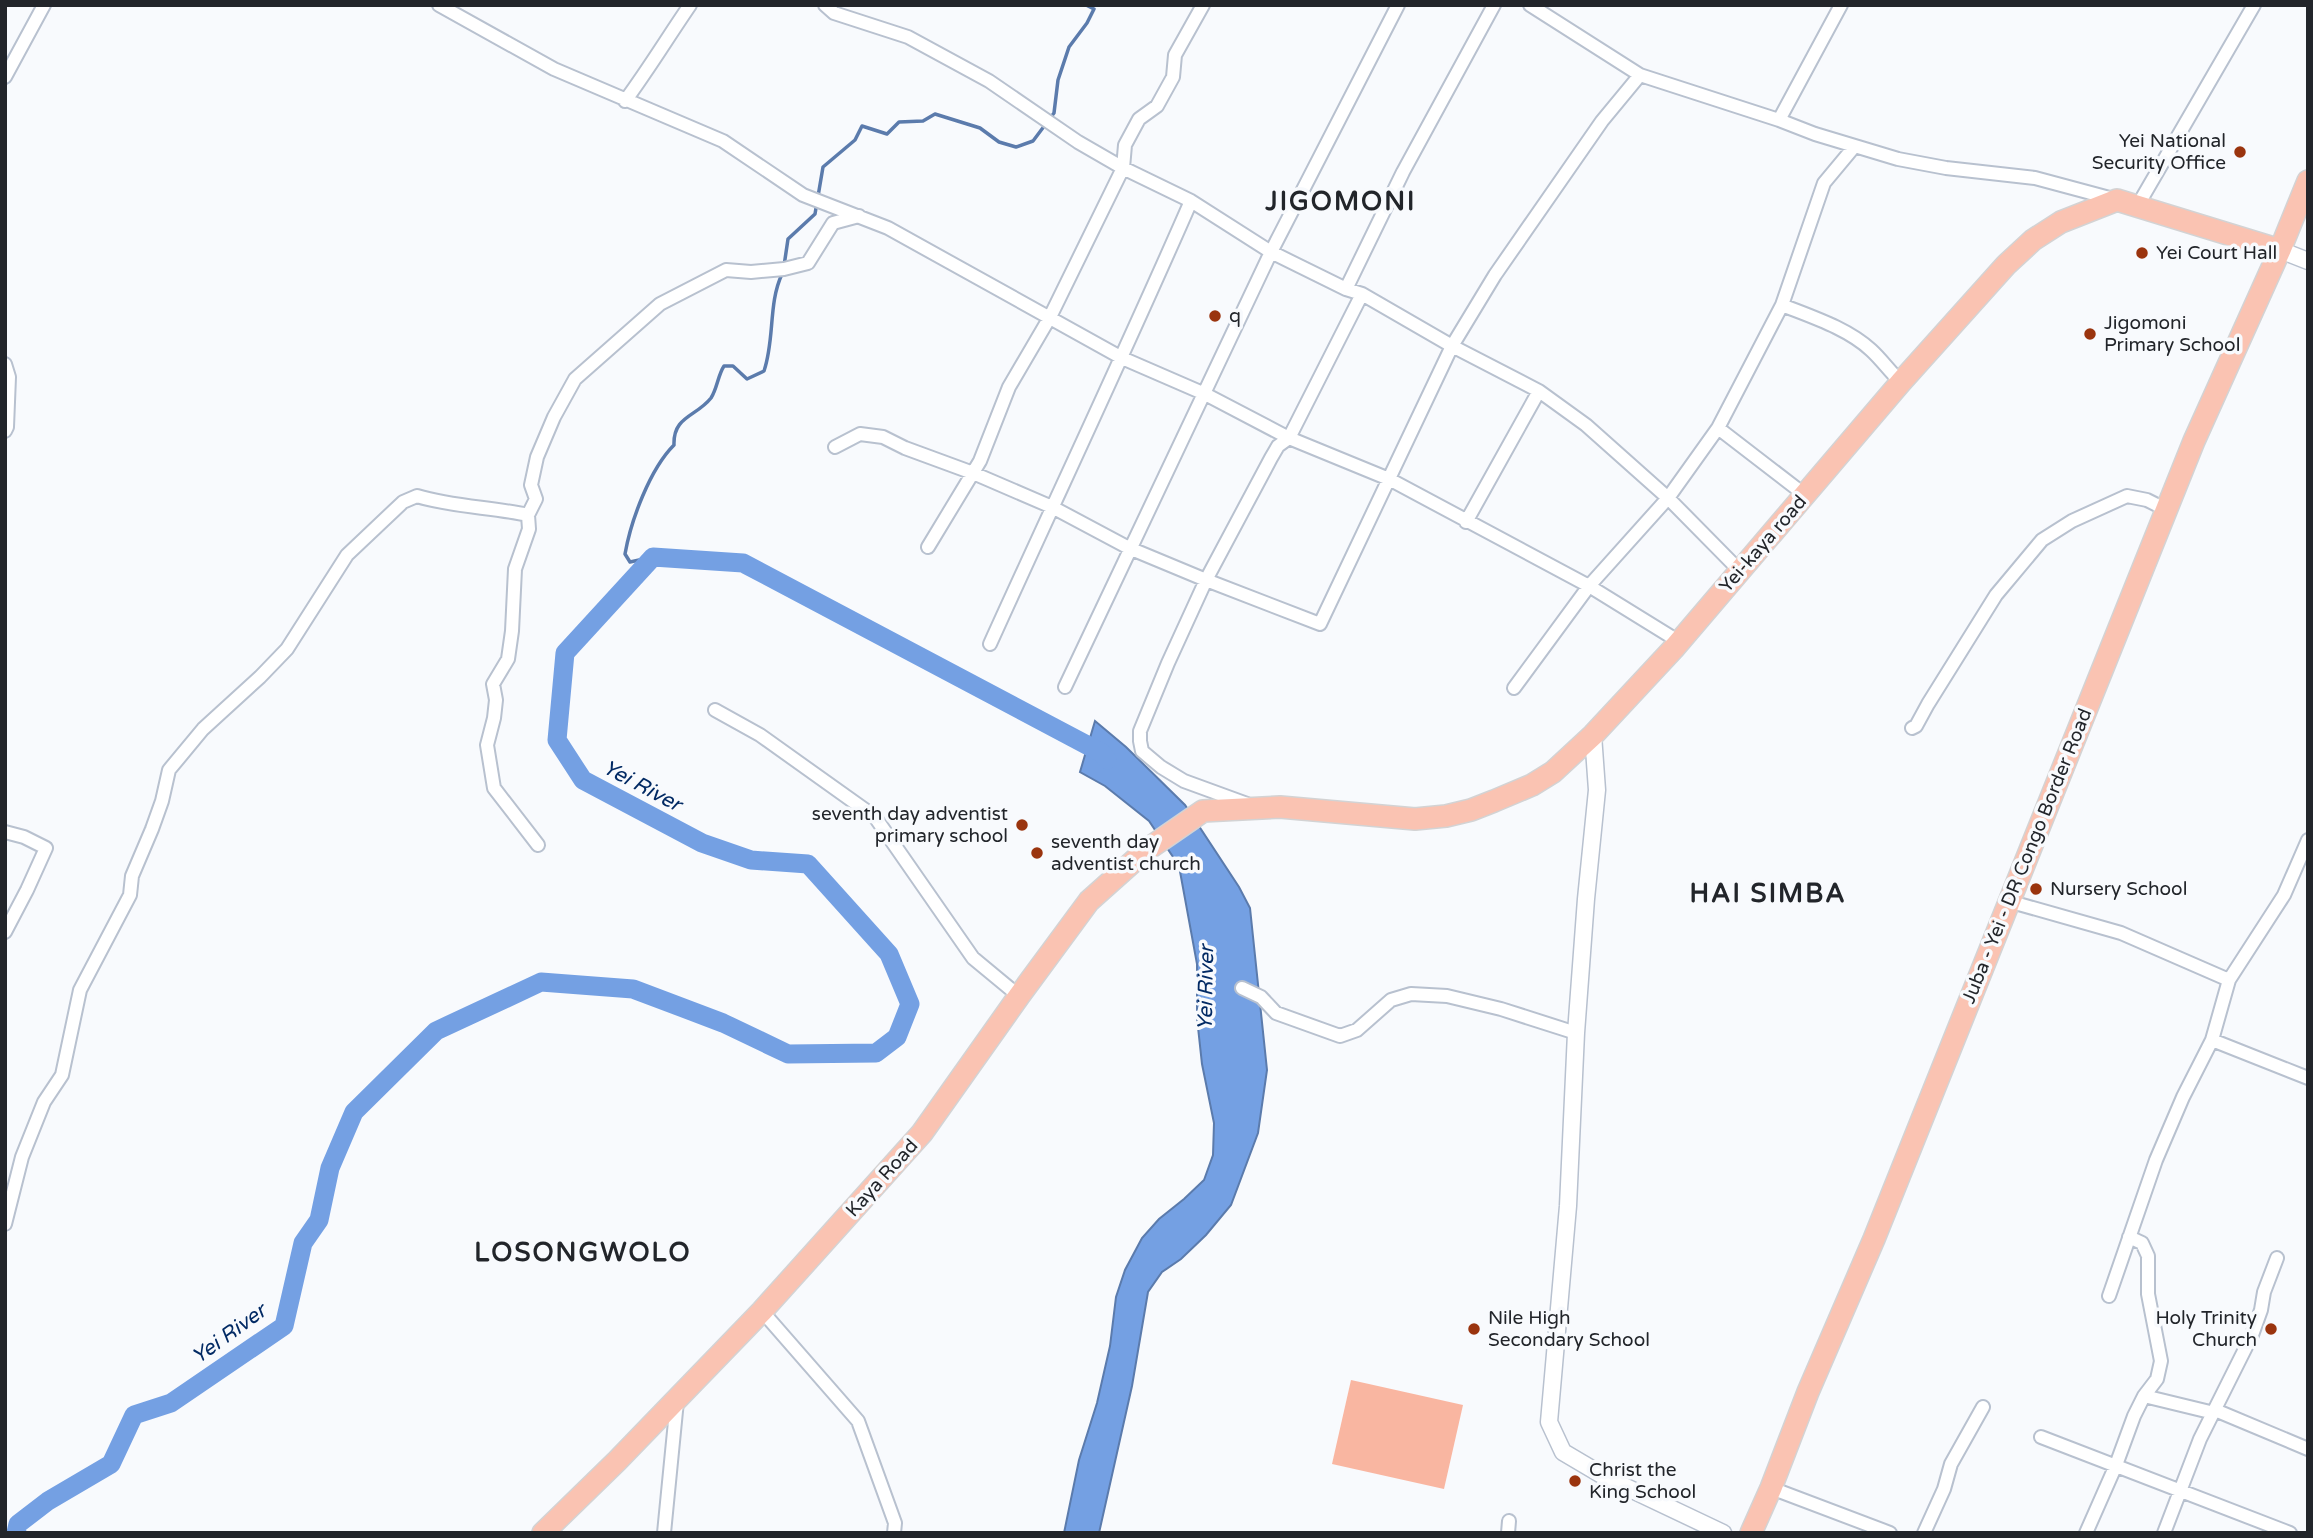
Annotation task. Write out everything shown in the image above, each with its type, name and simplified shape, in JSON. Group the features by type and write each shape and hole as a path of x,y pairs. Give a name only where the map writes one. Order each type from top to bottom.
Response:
{"main road":[{"name":"Juba - Yei - DR Congo Border Road","path":"1751,1533 1808,1391 1874,1239 2194,440 2280,250 2308,181"},
{"path":"2117,200 2280,250"},
{"name":"Yei-kaya road","path":"1203,811 1253,807 1415,818 1471,810 1532,785 1553,772 1593,735 1741,572 1901,382 2006,265 2034,240 2061,222 2117,200"},
{"name":"Kaya Road","path":"543,1533 762,1311 922,1133 1089,901 1145,851 1203,811"}],"street":[{"path":"5,77 44,5"},
{"path":"439,5 554,69 723,141 810,197 888,228 1122,358 1205,394 1289,438 1389,479 1590,586 1678,641"},
{"path":"625,101 691,5"},
{"path":"825,5 834,13 908,37 989,81 1054,126 1123,168 1191,201 1271,252 1346,289 1362,294 1452,346 1539,391 1586,425 1668,498 1741,572"},
{"path":"928,547 973,473 1009,387 1050,317 1123,168 1125,145 1139,119 1157,106 1173,77 1175,55 1203,5"},
{"path":"1065,687 1271,252 1398,5"},
{"path":"1346,289 1403,172 1494,5"},
{"path":"1530,5 1640,75 1854,147 1946,168 2035,178 2117,200"},
{"path":"1779,120 1841,5"},
{"path":"2138,205 2254,5"},
{"path":"835,447 860,434 870,433 883,437 1052,507 1129,548 1320,624 1452,346 1495,275 1602,121 1640,75"},
{"path":"1514,688 1590,586 1668,498 1718,428 1782,305 1825,183 1854,147"},
{"path":"990,644 1191,201"},
{"path":"538,845 494,788 487,745 496,700 493,684 508,659 515,569 528,528 528,516 536,499 531,485 537,457 554,417 575,379 660,304 726,270 751,272 784,269 807,263 833,223 859,216"},
{"path":"2280,250 2308,261"},
{"path":"1253,807 1184,780 1150,760 1142,751 1140,731 1206,580 1271,457 1278,446 1289,438 1362,294"},
{"path":"1782,305 1836,327 1871,350 1901,382"},
{"path":"5,364 9,377 5,431"},
{"path":"1466,522 1539,391"},
{"path":"1718,428 1805,495"},
{"path":"5,1224 22,1157 44,1102 62,1075 80,990 130,895 132,876 156,820 169,770 204,729 287,649 347,555 403,502 417,496 440,503 500,509 528,516"},
{"path":"1912,728 1916,726 1996,595 2042,540 2072,521 2126,496 2147,500 2167,510"},
{"path":"715,710 760,735 875,817 973,958 1019,996"},
{"path":"1593,735 1597,790 1586,899 1576,1033 1568,1206 1549,1422 1563,1452 1607,1478 1723,1533"},
{"path":"5,832 24,837 46,848 5,932"},
{"path":"2109,1296 2178,1110 2212,1040 2229,979 2284,895 2308,840"},
{"path":"2008,901 2122,933 2229,979"},
{"path":"1242,988 1261,998 1276,1013 1340,1036 1357,1030 1391,1000 1410,994 1447,996 1501,1009 1576,1033"},
{"path":"2212,1040 2308,1078"},
{"path":"2085,1533 2116,1465 2134,1416 2157,1379 2161,1361 2148,1294 2148,1256 2142,1243 2129,1237"},
{"path":"2164,1533 2215,1410 2252,1335 2277,1258"},
{"path":"762,1311 858,1421 895,1523 894,1533"},
{"path":"2144,1396 2210,1412 2215,1410 2308,1449"},
{"path":"664,1533 677,1399"},
{"path":"1923,1533 1944,1489 1951,1464 1983,1406"},
{"path":"2040,1437 2290,1533"},
{"path":"1771,1488 1890,1533"}],"shaded area":[{"path":"1351,1380 1463,1405 1444,1489 1332,1464"}],"water":[{"path":"1095,721 1126,747 1185,805 1250,908 1267,1070 1258,1133 1231,1205 1206,1235 1181,1259 1162,1272 1148,1292 1132,1386 1099,1533 1064,1533 1079,1460 1097,1403 1110,1346 1116,1297 1125,1270 1142,1238 1159,1219 1204,1180 1213,1155 1214,1123 1202,1064 1197,1018 1197,964 1179,866 1149,821 1105,786 1080,772"}],"waterway":[{"path":"784,266 788,239 815,214 823,167 855,140 862,126 887,134 899,122 923,121 935,114 980,128 999,142 1016,147 1033,141 1054,113 1058,80 1069,47 1094,9 1086,5"},
{"path":"653,557 630,562 625,554 643,496 657,467 674,445 677,428 711,398 724,366 733,366 747,379 764,371 775,297 782,274"},
{"name":"Yei River","path":"16,1533 18,1524 48,1501 111,1464 134,1415 171,1403 284,1326 303,1243 319,1220 330,1168 354,1112 436,1031 541,982 633,989 723,1023 788,1054 876,1053 897,1037 910,1004 889,954 808,864 751,860 702,843 583,780 557,740 565,653 653,557 743,563 1102,753 1107,760"}],"place":[{"name":"Yei National Security Office","path":"2240,152"},
{"name":"Yei Court Hall","path":"2142,253"},
{"name":"q","path":"1215,316"},
{"name":"Jigomoni Primary School","path":"2090,334"},
{"name":"seventh day adventist primary school","path":"1022,825"},
{"name":"seventh day adventist church","path":"1037,853"},
{"name":"Nursery School","path":"2036,889"},
{"name":"Nile High Secondary School","path":"1474,1329"},
{"name":"Holy Trinity Church","path":"2271,1329"},
{"name":"Christ the King School","path":"1575,1481"}],"district":[{"name":"JIGOMONI","path":"1341,201"},
{"name":"HAI SIMBA","path":"1768,893"},
{"name":"LOSONGWOLO","path":"583,1252"}]}
